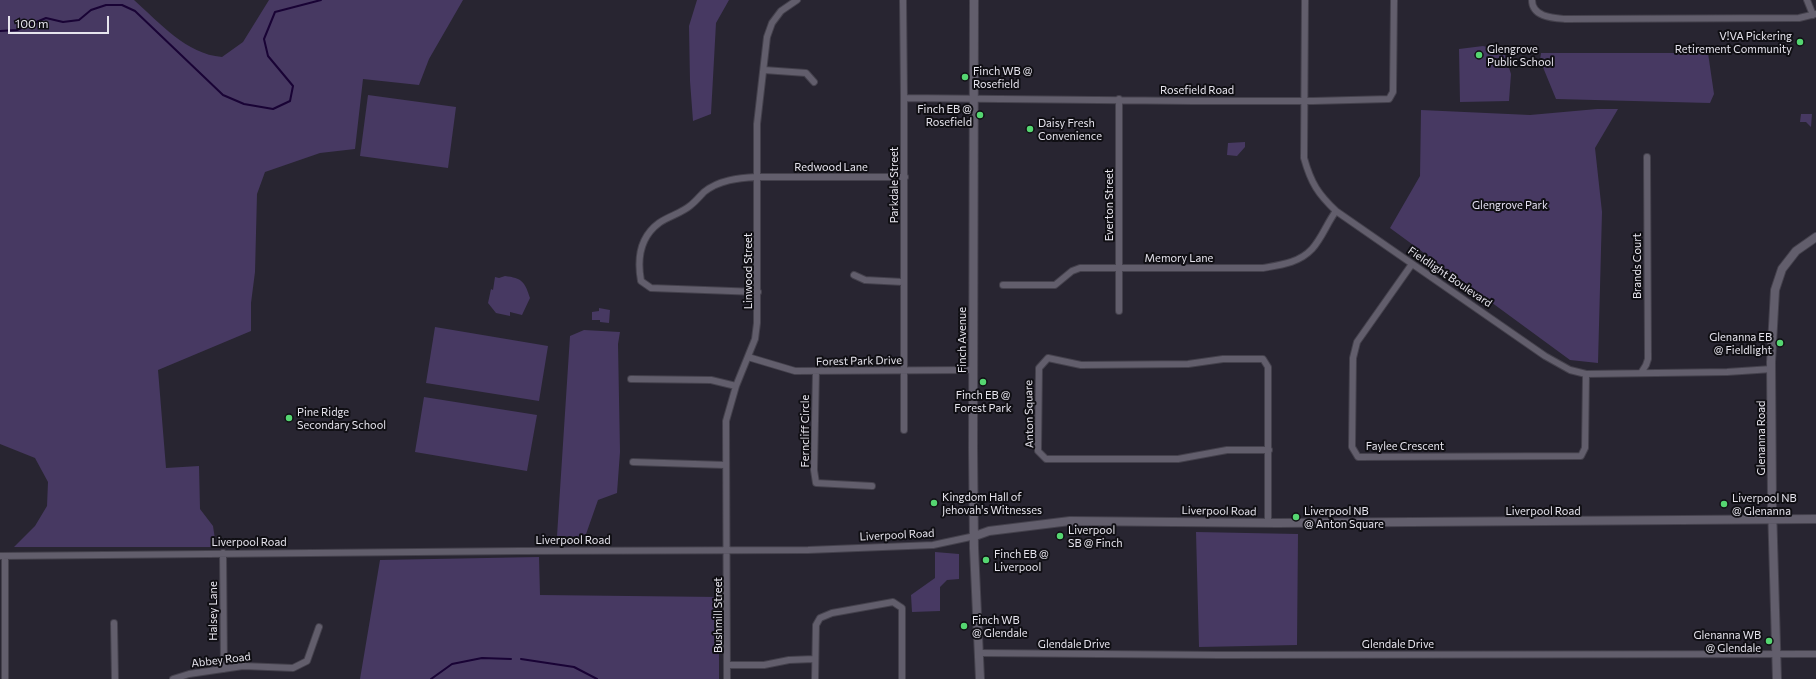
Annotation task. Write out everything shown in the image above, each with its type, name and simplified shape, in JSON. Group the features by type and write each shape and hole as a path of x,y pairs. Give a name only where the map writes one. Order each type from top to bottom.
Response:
{"main road":[{"name":"Finch Avenue","path":"974,0 973,370 975,536 980,679"},
{"name":"Glenanna Road","path":"1777,679 1773,518 1772,369 1775,290 1778,276 1782,269 1796,251 1816,237"},
{"name":"Liverpool Road","path":"975,536 989,531 1070,521 1268,523 1606,522 1773,518 1816,519"}],"street":[{"name":"Linwood Street","path":"727,550 725,465 726,421 736,386 755,339 757,323 757,124 767,37 772,23 781,11 797,0"},
{"name":"Parkdale Street","path":"903,0 904,370"},
{"name":"Fieldlight Boulevard","path":"1305,0 1306,101 1304,152 1308,174 1315,189 1336,211 1545,356 1570,370 1586,374 1727,372 1772,369"},
{"name":"Rosefield Road","path":"904,98 1119,99 1193,101 1389,99 1393,92 1394,0"},
{"path":"1532,0 1532,4 1539,12 1548,18 1565,19 1799,18 1814,14 1807,0"},
{"path":"764,70 806,73 814,82"},
{"name":"Everton Street","path":"1119,99 1119,311"},
{"name":"Brands Court","path":"1641,373 1648,359 1647,157"},
{"name":"Redwood Lane","path":"758,292 651,288 640,281 638,266 640,251 647,234 658,223 691,205 705,191 722,182 739,178 904,177"},
{"name":"Memory Lane","path":"1003,285 1055,286 1072,271 1080,268 1263,268 1283,265 1298,259 1312,249 1336,211"},
{"name":"Faylee Crescent","path":"1412,264 1357,342 1353,358 1352,447 1358,457 1581,456 1585,448 1586,374"},
{"path":"854,276 865,280 903,282"},
{"name":"Forest Park Drive","path":"748,357 795,371 973,370"},
{"name":"Anton Square","path":"1268,523 1269,450 1268,367 1263,359 1223,359 1188,364 1081,365 1048,358 1039,368 1038,451 1046,460 1178,460 1228,450 1269,450"},
{"path":"904,370 904,430"},
{"name":"Ferncliff Circle","path":"816,371 814,470 816,483 872,486"},
{"path":"632,379 711,380 736,386"},
{"path":"633,462 725,465"},
{"name":"Liverpool Road","path":"2,556 885,548 933,545 975,536"},
{"name":"Bushmill Street","path":"727,550 727,679"},
{"name":"Halsey Lane","path":"223,553 224,669"},
{"path":"2,556 5,679"},
{"path":"815,679 814,659 816,625 820,618 832,613 893,602 902,608 902,679"},
{"path":"114,623 114,679"},
{"name":"Abbey Road","path":"173,679 189,674 243,666 293,668 307,661 319,627"},
{"name":"Glendale Drive","path":"980,653 1219,655 1816,654"},
{"path":"727,665 764,665 789,660 814,659"}],"green space":[{"path":"0,0 134,0 185,44 209,55 222,57 243,42 269,0 463,0 429,59 419,85 363,79 355,149 320,153 265,172 257,194 255,272 251,303 251,331 158,370 166,468 199,466 200,509 213,526 215,547 14,547 35,526 47,506 48,482 35,458 0,444"},
{"path":"697,0 729,0 716,23 711,114 693,121 690,81 689,26"},
{"path":"1483,46 1504,52 1511,74 1509,101 1460,102 1459,49"},
{"path":"1541,53 1708,53 1714,94 1710,103 1556,99 1540,60"},
{"path":"368,95 456,107 448,168 360,156"},
{"name":"Glengrove Park","path":"1597,109 1618,109 1595,148 1602,212 1598,363 1570,360 1390,228 1420,176 1421,110 1530,115"},
{"path":"1801,114 1812,114 1811,127 1806,122 1800,122"},
{"path":"1245,142 1245,147 1237,156 1227,155 1228,143"},
{"path":"505,276 519,280 526,288 530,298 522,315 510,312 510,316 496,313 488,303 491,289 493,290 495,277 499,278"},
{"path":"599,308 610,310 609,323 600,322 600,320 592,320 592,312 599,311"},
{"path":"435,327 548,346 539,401 426,383"},
{"path":"584,330 620,332 618,344 620,452 617,493 598,500 585,537 557,536 570,336"},
{"path":"424,397 537,415 527,471 415,452"},
{"path":"1196,532 1298,534 1297,645 1199,647"},
{"path":"935,552 959,554 959,579 947,580 940,587 940,611 912,612 911,595 935,578"},
{"path":"539,557 540,595 719,597 719,679 360,679 380,560"}],"waterway":[{"path":"0,31 17,30 46,18 63,22 79,20 91,10 106,5 122,5 135,11 223,95 244,104 273,109 290,101 293,86 268,56 264,39 275,12 321,0"},
{"path":"431,679 452,664 482,658 511,659"},
{"path":"521,659 574,667 597,679"}],"place":[{"name":"V!VA Pickering Retirement Community","path":"1800,42"},
{"name":"Glengrove Public School","path":"1479,55"},
{"name":"Finch WB @ Rosefield","path":"965,77"},
{"name":"Finch EB @ Rosefield","path":"980,115"},
{"name":"Daisy Fresh Convenience","path":"1030,129"},
{"name":"Glenanna EB @ Fieldlight","path":"1780,343"},
{"name":"Finch EB @ Forest Park","path":"983,382"},
{"name":"Pine Ridge Secondary School","path":"289,418"},
{"name":"Kingdom Hall of Jehovah's Witnesses","path":"934,503"},
{"name":"Liverpool NB @ Glenanna","path":"1724,504"},
{"name":"Liverpool NB @ Anton Square","path":"1296,517"},
{"name":"Liverpool SB @ Finch","path":"1060,536"},
{"name":"Finch EB @ Liverpool","path":"986,560"},
{"name":"Finch WB @ Glendale","path":"964,626"},
{"name":"Glenanna WB @ Glendale","path":"1769,641"}]}
